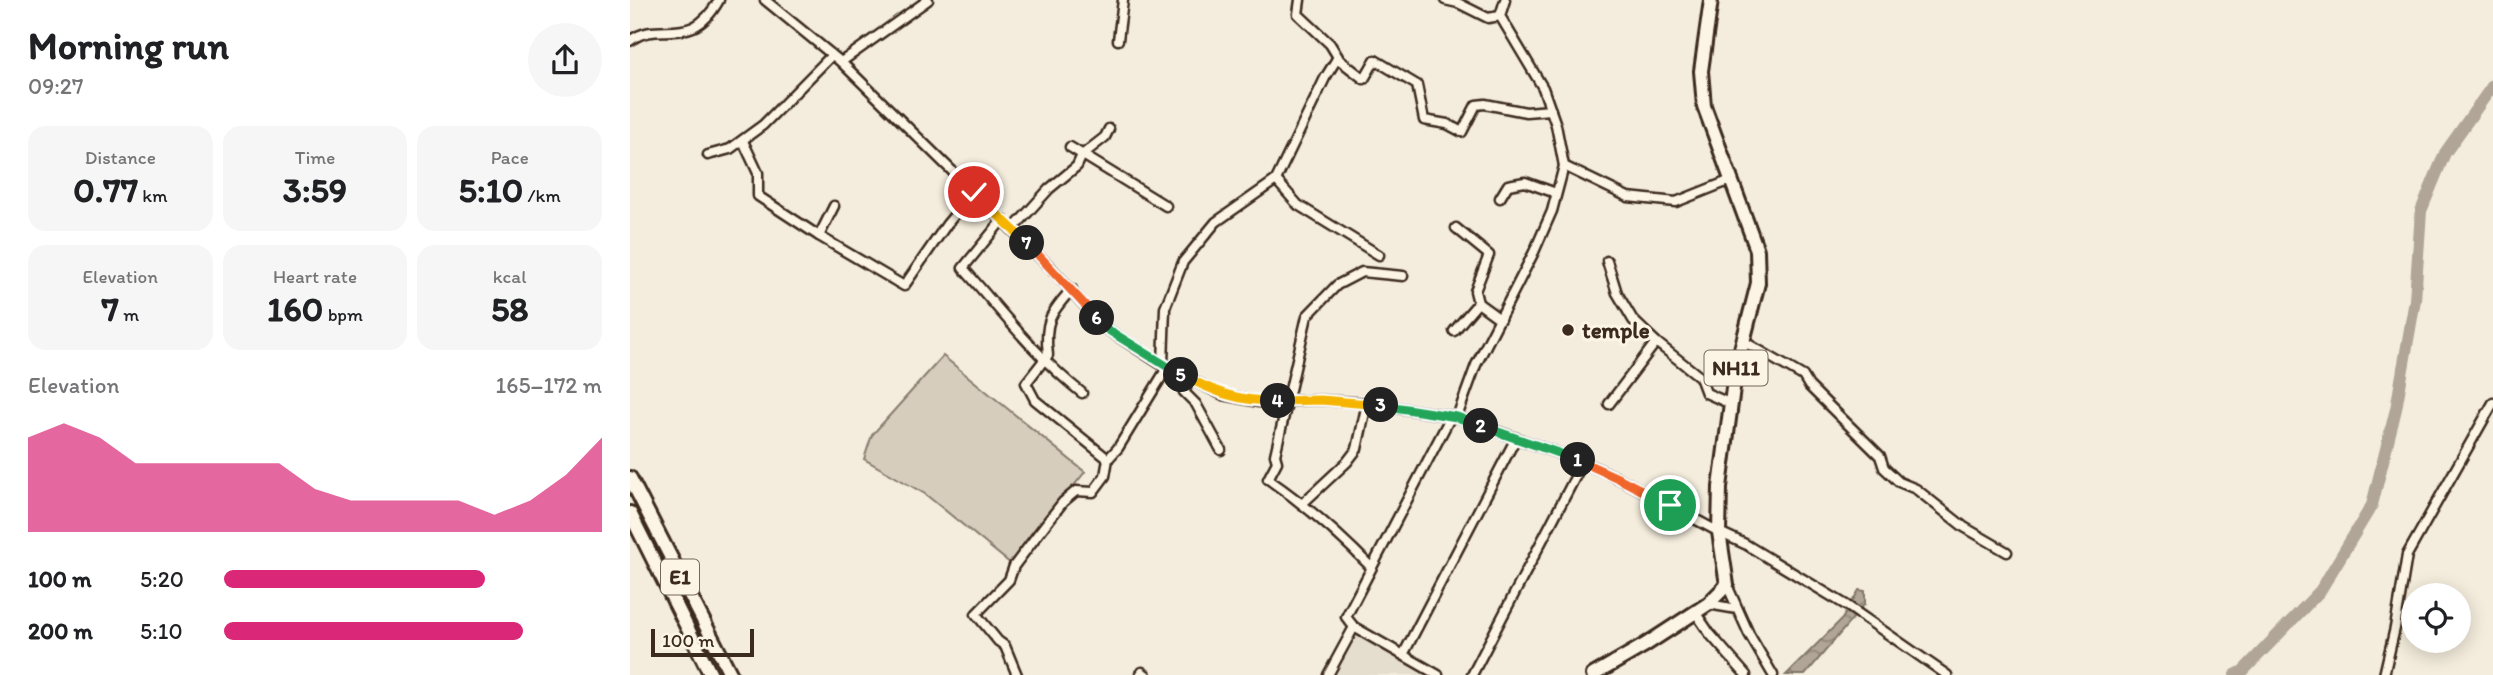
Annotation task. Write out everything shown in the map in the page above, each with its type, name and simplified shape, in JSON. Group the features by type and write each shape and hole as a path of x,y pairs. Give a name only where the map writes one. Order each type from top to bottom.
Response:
{"highway":[{"name":"NH11","path":"1711,0 1701,71 1704,106 1757,250 1758,283 1735,373 1720,487 1719,532 1727,586"},
{"name":"E1","path":"630,478 731,675"},
{"name":"E1","path":"630,513 711,675"},
{"path":"1593,675 1708,604 1727,586"}],"street":[{"path":"630,41 638,35 692,29 712,13 719,0"},
{"path":"765,0 841,62 1013,229 1072,289 1105,328 1165,366 1223,395 1259,402 1321,400 1367,403 1454,417 1583,462 1745,544 1846,605 1947,675"},
{"path":"841,62 928,0"},
{"path":"1118,40 1123,0"},
{"path":"1300,0 1298,14 1330,44 1337,58 1364,79 1375,60 1417,85 1424,120 1447,124 1462,132 1476,105 1485,104 1526,112 1551,110"},
{"path":"1445,0 1458,3 1488,18 1500,16"},
{"path":"1438,675 1354,627 1346,617 1454,417 1476,365 1534,252 1552,211 1564,166 1556,125 1543,88 1500,16 1505,0"},
{"path":"708,155 730,149 763,125 831,56"},
{"path":"1017,675 1005,646 976,614 1009,580 1014,566 1063,502 1076,491 1093,492 1105,475 1108,459 1118,448 1165,366 1165,308 1183,262 1216,222 1276,180 1337,58"},
{"path":"1013,229 1049,189 1077,166 1082,155 1104,137 1109,129"},
{"path":"743,141 758,173 758,197 904,286 947,224 974,192"},
{"path":"1070,147 1166,206"},
{"path":"1564,166 1628,197 1676,202 1731,180"},
{"path":"1276,180 1297,205 1379,255"},
{"path":"1500,198 1508,185 1525,182 1556,193"},
{"path":"819,236 834,206"},
{"path":"1003,219 963,268 1043,361 1082,393"},
{"path":"1456,228 1489,255 1475,291 1478,303 1500,319"},
{"path":"1607,261 1617,293 1633,320 1700,377 1706,393 1731,404"},
{"path":"1371,567 1337,532 1268,478 1276,462 1275,455 1307,316 1337,285 1362,272 1404,276"},
{"path":"1072,289 1052,311 1046,339 1048,355 1027,383 1035,400 1108,459"},
{"path":"1454,331 1478,303"},
{"path":"1743,341 1804,376 1809,386 1880,456 1884,468 1899,482 1916,489 1964,527 2007,552"},
{"path":"1609,404 1656,342"},
{"path":"1190,379 1184,392 1196,404 1221,450"},
{"path":"1303,503 1347,462 1357,449 1367,403"},
{"path":"2384,675 2407,555 2493,403"},
{"path":"1403,655 1516,438"},
{"path":"1472,675 1583,462"},
{"path":"1727,586 1755,646 1773,675"},
{"path":"1708,604 1737,609"},
{"path":"1695,612 1710,634 1746,675"},
{"path":"1328,675 1354,627"},
{"path":"1140,675 1142,672 1146,675"}],"shaded area":[{"path":"943,356 1085,472 1011,564 925,494 864,459 872,435"},
{"path":"1358,632 1429,675 1335,675"}],"water":[{"path":"1859,590 1865,591 1865,604 1805,675 1786,675 1842,619"}],"waterway":[{"path":"2235,675 2243,671 2320,591 2372,505 2396,409 2415,300 2421,211 2445,153 2493,85"}],"place":[{"name":"temple","path":"1568,330"}],"route":[{"path":"974,192 1072,289 1105,328 1167,368 1223,395 1259,402 1321,400 1367,403 1457,417 1583,462 1670,505"}]}
